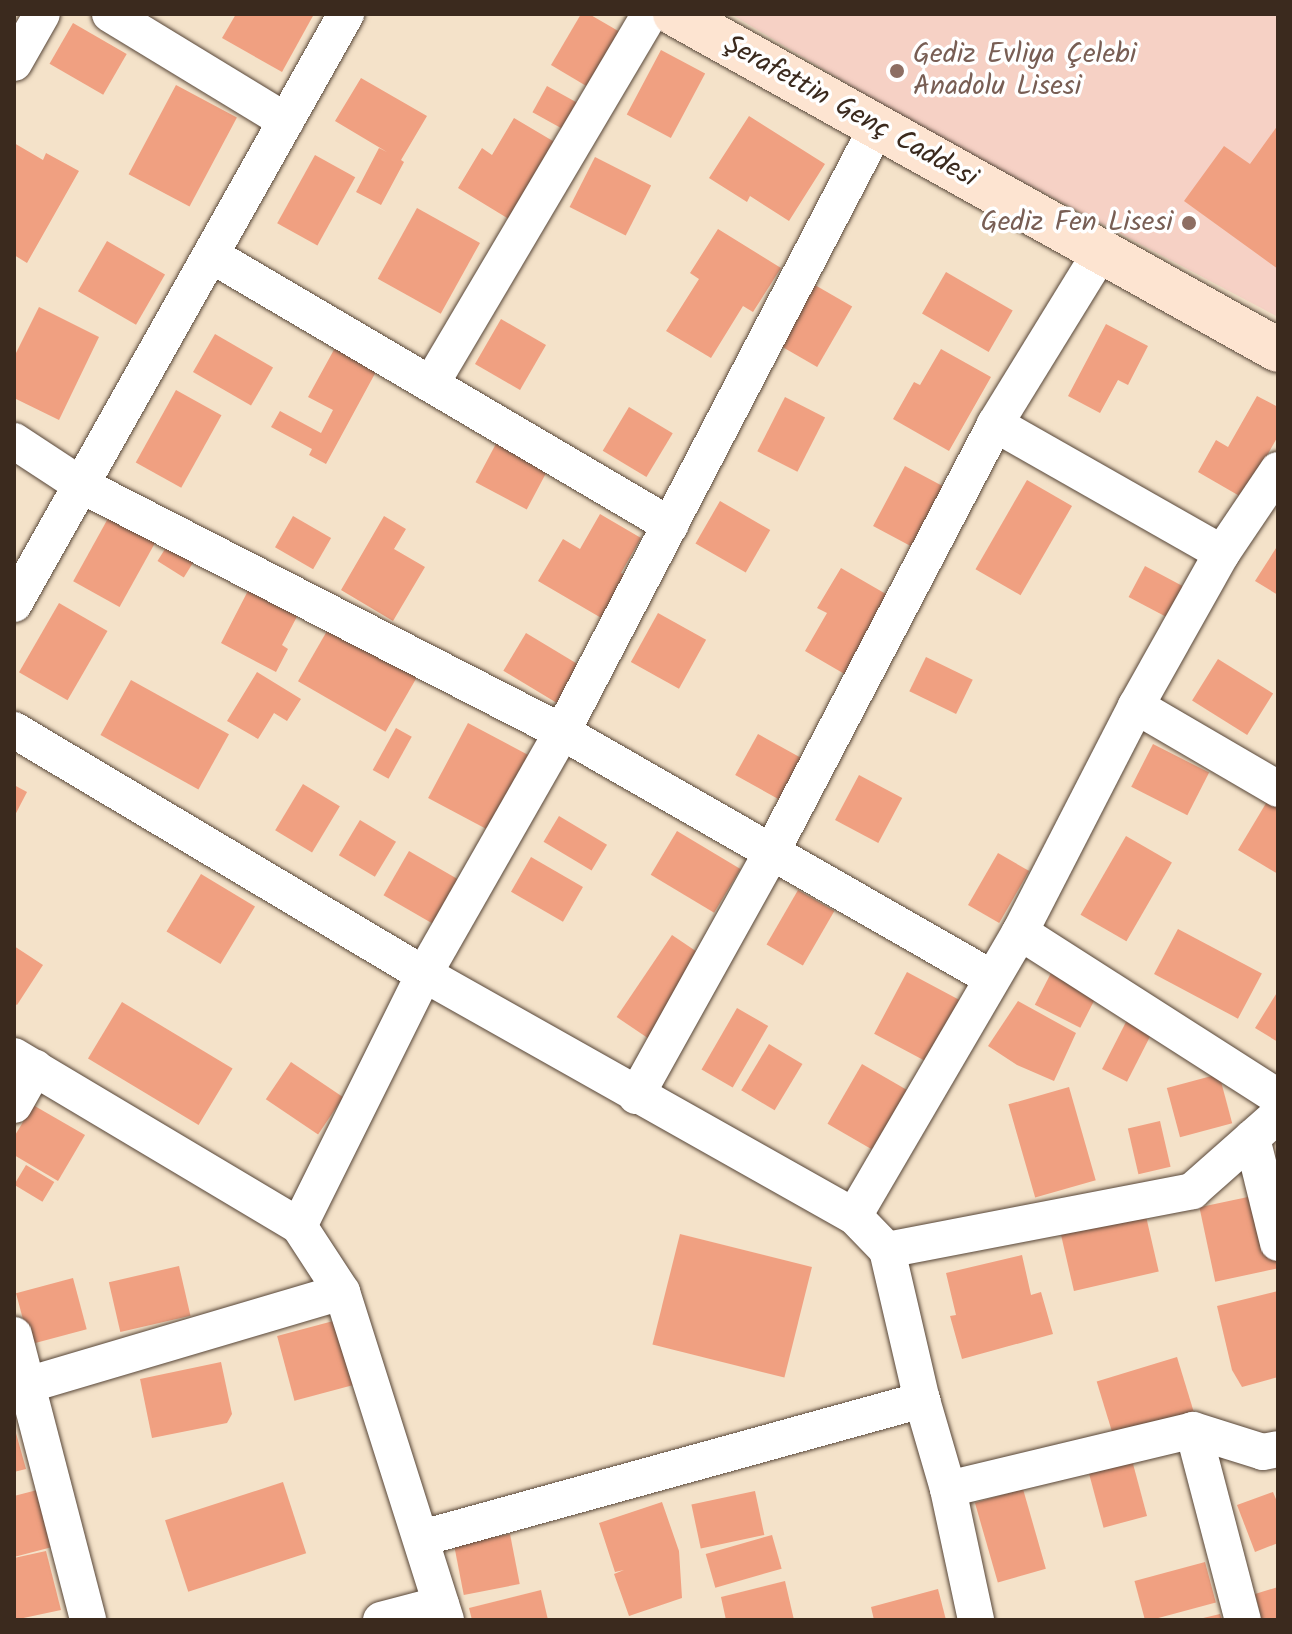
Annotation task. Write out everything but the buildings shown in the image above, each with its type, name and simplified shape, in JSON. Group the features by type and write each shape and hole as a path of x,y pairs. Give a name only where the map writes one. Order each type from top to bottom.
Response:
{"street":[{"path":"14,63 42,14"},
{"path":"110,14 286,121"},
{"path":"14,604 346,14"},
{"path":"431,384 650,14"},
{"name":"Şerafettin Genç Caddesi","path":"675,14 1278,350"},
{"path":"299,1226 424,974 562,732 877,127"},
{"path":"636,1096 771,853 995,424 1100,253"},
{"path":"211,255 670,525"},
{"path":"995,424 1222,553"},
{"path":"14,441 81,485 562,732 991,978"},
{"path":"854,1216 1020,932 1136,706 1222,553 1278,470"},
{"path":"1136,706 1278,789"},
{"path":"14,730 424,974 854,1216 887,1250 922,1400 948,1489 976,1620"},
{"path":"1020,932 1278,1097"},
{"path":"14,1105 24,1062 299,1226 342,1292 444,1612 381,1620"},
{"path":"887,1250 1192,1191 1265,1127"},
{"path":"1265,1127 1278,1243"},
{"path":"22,1387 342,1292"},
{"path":"14,1335 22,1387 88,1620"},
{"path":"422,1538 922,1400"},
{"path":"948,1489 1193,1430 1263,1452 1278,1449"},
{"path":"1193,1430 1243,1620"}],"shaded area":[{"name":"Gediz Fen Lisesi","path":"731,14 1278,14 1278,317 923,129"}],"place":[{"name":"Gediz Evliya Çelebi Anadolu Lisesi","path":"897,71"},
{"name":"Gediz Fen Lisesi","path":"1189,223"}]}
